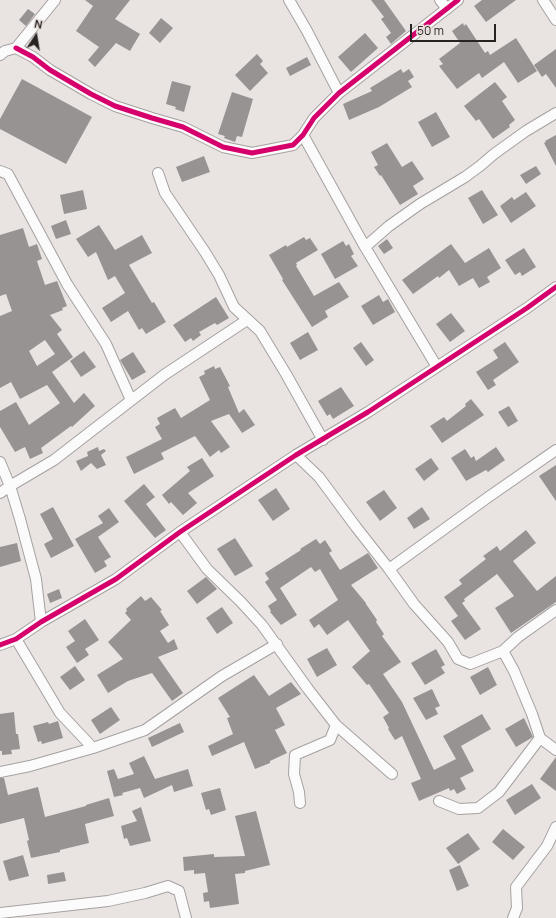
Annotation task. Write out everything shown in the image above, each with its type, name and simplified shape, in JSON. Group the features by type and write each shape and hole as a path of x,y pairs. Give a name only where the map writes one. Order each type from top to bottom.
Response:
{"street":[{"path":"16,48 55,0"},
{"path":"290,0 308,31 339,93"},
{"path":"440,0 447,9"},
{"path":"2,50 16,48 34,57 50,70 114,106 183,127 223,147 252,153 293,144 303,135 314,118 339,93 458,0"},
{"path":"543,0 556,20"},
{"path":"366,247 389,226 420,204 465,177 526,131 556,114"},
{"path":"303,135 366,247 437,367"},
{"path":"0,171 8,174 67,284 106,344 131,400"},
{"path":"158,173 166,193 219,275 234,307 260,331 323,440"},
{"path":"0,645 16,640 41,622 116,579 180,532 296,455 368,412 527,308 556,287"},
{"path":"0,493 54,460 164,375 247,320"},
{"path":"389,569 556,450"},
{"path":"296,455 319,477 414,604 448,642 458,659 470,664 503,651 518,637 556,610"},
{"path":"0,462 10,486 36,579 41,622"},
{"path":"180,532 207,569 262,625 336,725 392,774"},
{"path":"16,640 60,713 93,748"},
{"path":"0,772 30,766 93,748 145,730 222,676 277,644"},
{"path":"503,651 514,671 532,714 540,738 556,750"},
{"path":"300,803 299,792 294,774 295,755 330,740 336,725"},
{"path":"439,801 459,809 478,808 499,792 540,738"},
{"path":"513,918 517,908 516,887 547,846 556,827"},
{"path":"0,913 108,901 145,893 168,886 179,891 186,918"}],"building":[{"path":"85,0 130,0 115,19 140,34 130,51 116,43 95,67 88,60 99,47 76,31 93,6"},
{"path":"371,0 384,0 406,31 391,44 386,37 391,33 381,19 384,17"},
{"path":"482,0 516,0 486,22 474,6"},
{"path":"28,9 35,14 26,26 19,20"},
{"path":"161,18 173,28 160,43 149,33"},
{"path":"463,23 464,26 466,24 485,53 488,51 490,55 516,38 537,71 518,83 504,62 482,78 479,73 457,89 439,66 443,64 439,59 460,43 452,31"},
{"path":"365,33 378,48 351,72 338,57"},
{"path":"556,49 556,88 546,74 542,77 534,65"},
{"path":"257,54 263,61 260,64 268,73 250,91 235,75"},
{"path":"307,57 311,65 290,76 286,68"},
{"path":"401,69 403,73 409,69 414,77 408,81 412,87 379,107 349,120 343,104 372,91 370,88"},
{"path":"22,79 92,117 66,164 0,129 0,119"},
{"path":"172,81 191,86 184,112 175,109 176,107 166,104"},
{"path":"495,82 507,97 502,101 515,120 509,125 510,127 493,139 479,119 476,121 464,106"},
{"path":"232,92 253,99 242,137 237,136 235,142 218,134"},
{"path":"436,112 450,137 432,147 418,122"},
{"path":"556,135 556,166 544,143"},
{"path":"387,143 402,167 412,161 424,179 413,186 418,194 400,205 381,175 380,176 374,167 378,165 371,152"},
{"path":"204,156 210,172 182,182 176,167"},
{"path":"536,166 541,174 526,184 520,175"},
{"path":"83,190 87,209 64,214 60,195"},
{"path":"482,190 498,215 483,224 468,198"},
{"path":"526,192 536,206 511,223 500,206 512,197 514,200"},
{"path":"66,220 71,234 56,239 51,226"},
{"path":"99,225 115,250 142,235 152,253 129,265 152,303 154,302 166,322 146,334 142,328 139,330 128,311 111,322 102,308 125,293 115,276 108,280 96,252 88,257 76,239"},
{"path":"23,228 29,247 37,244 42,259 37,261 45,285 57,281 67,306 62,308 63,310 50,315 62,330 57,334 73,357 52,372 74,403 84,393 95,406 72,427 71,426 41,448 43,453 30,459 25,447 15,452 0,427 0,411 16,402 29,425 60,403 47,385 20,399 11,382 0,388 0,316 12,311 6,294 0,296 0,235","holes":["45,340 55,354 37,366 29,351"]},
{"path":"304,237 306,240 310,238 318,250 296,263 296,266 314,296 339,282 349,297 325,311 328,317 312,327 282,280 283,279 269,255"},
{"path":"387,239 393,248 384,254 378,246"},
{"path":"343,241 346,246 349,244 354,254 351,256 358,266 335,279 321,254"},
{"path":"451,244 465,263 489,248 501,268 487,277 490,282 479,288 473,278 459,286 449,270 413,294 402,280"},
{"path":"524,248 536,267 522,276 520,272 515,275 505,260"},
{"path":"379,295 383,302 388,299 395,312 373,325 361,306"},
{"path":"216,297 229,318 217,325 215,323 199,332 201,335 193,341 191,338 185,342 173,325"},
{"path":"451,313 465,331 450,342 436,324"},
{"path":"308,332 318,350 300,360 290,343"},
{"path":"361,342 374,360 366,366 353,348"},
{"path":"505,342 519,362 493,380 496,385 488,390 476,372 498,358 493,350"},
{"path":"84,351 96,367 81,377 70,361"},
{"path":"133,352 146,372 132,380 120,360"},
{"path":"214,366 215,369 220,367 230,386 228,387 239,413 244,409 255,425 242,433 229,414 211,421 230,447 221,453 219,450 210,457 195,436 161,453 164,459 134,474 126,457 162,439 155,427 160,424 157,418 175,408 181,418 210,400 199,377 205,374 204,371"},
{"path":"341,387 354,406 333,419 330,414 327,416 318,401"},
{"path":"471,399 484,415 442,443 430,426 444,417 447,421 466,406 465,404"},
{"path":"509,406 518,421 508,427 498,412"},
{"path":"98,447 99,451 104,449 106,451 101,455 106,465 97,469 91,463 81,471 76,461 88,456 87,452"},
{"path":"496,447 505,460 488,472 486,470 466,481 451,458 465,449 471,458 474,456 476,461"},
{"path":"202,458 214,476 188,493 197,503 183,515 171,502 169,504 162,495 190,471 187,467"},
{"path":"431,458 439,469 424,481 415,469"},
{"path":"556,465 556,501 539,476"},
{"path":"144,484 155,497 146,504 166,530 155,538 124,501"},
{"path":"276,488 290,509 273,521 258,500"},
{"path":"384,490 397,508 380,521 366,502"},
{"path":"53,507 74,546 51,558 44,544 53,539 40,514"},
{"path":"422,507 430,519 414,529 407,518"},
{"path":"109,508 119,522 98,537 111,557 104,561 107,566 95,573 75,539 103,523 98,516"},
{"path":"526,530 536,543 513,561 537,591 556,576 556,602 511,633 495,608 514,596 497,574 464,599 465,601 462,603 481,629 465,640 451,621 458,616 444,597 462,584 459,580 486,559 483,556 497,546 500,551"},
{"path":"235,538 253,566 235,576 217,549"},
{"path":"316,539 320,544 325,540 332,551 329,553 340,570 368,553 378,568 351,585 366,603 384,634 382,636 401,662 383,674 402,702 434,770 456,759 443,736 482,714 491,729 461,746 474,771 460,778 466,789 457,794 454,789 450,791 449,788 419,801 411,783 421,779 402,736 395,740 383,717 389,713 369,684 367,685 352,667 370,651 348,620 327,635 319,624 314,628 309,620 338,600 320,569 315,572 311,567 280,588 297,615 281,625 270,612 271,611 268,606 277,600 265,582 269,579 265,573"},
{"path":"17,543 21,561 0,567 0,547"},
{"path":"206,577 217,589 197,604 187,591"},
{"path":"59,589 62,598 50,603 47,594"},
{"path":"141,596 145,601 151,597 162,610 160,611 169,625 160,631 168,643 174,639 178,649 158,657 183,693 172,701 152,673 128,681 108,693 97,675 123,659 108,642 131,620 125,613 127,611 126,609"},
{"path":"222,607 233,623 217,634 206,618"},
{"path":"85,619 99,640 85,649 89,655 77,663 66,647 75,641 68,631"},
{"path":"327,648 337,665 317,677 307,659"},
{"path":"436,649 445,665 441,667 445,673 425,685 411,663"},
{"path":"75,666 85,680 70,690 60,677"},
{"path":"488,667 497,685 480,695 470,677"},
{"path":"254,675 269,696 291,682 301,694 276,708 285,725 275,730 287,753 270,761 270,763 255,769 244,742 212,756 208,746 233,734 227,718 230,717 218,698"},
{"path":"432,689 440,706 435,708 438,714 426,720 413,698"},
{"path":"111,707 120,720 100,734 91,720"},
{"path":"14,712 16,734 18,734 20,749 11,750 12,754 2,755 2,751 0,751 0,714"},
{"path":"524,718 533,737 516,747 505,729"},
{"path":"58,721 63,738 42,744 41,741 38,742 33,726"},
{"path":"180,723 184,732 152,747 148,738"},
{"path":"144,756 155,779 188,769 193,786 174,792 172,785 144,798 140,788 114,797 107,771 114,769 118,779 134,774 129,763"},
{"path":"556,757 556,791 540,779"},
{"path":"0,778 4,778 8,795 38,787 45,817 109,798 114,816 85,824 89,843 60,850 60,852 31,858 24,818 0,824"},
{"path":"532,784 541,798 515,815 506,800"},
{"path":"220,788 226,810 211,815 209,809 206,810 201,793"},
{"path":"141,807 151,841 130,846 127,838 124,839 121,826 137,821 132,811"},
{"path":"256,811 270,865 245,871 245,873 235,874 239,904 210,908 209,901 204,902 203,893 208,892 205,873 194,874 194,870 184,871 183,857 214,854 214,857 245,856 235,816"},
{"path":"503,829 525,847 513,860 492,842"},
{"path":"468,833 480,849 458,864 446,848"},
{"path":"23,855 29,876 9,881 3,861"},
{"path":"460,865 469,886 457,891 449,870"},
{"path":"64,872 66,881 48,884 47,875"}],"cycle path":[{"path":"16,48 33,57 50,70 115,106 183,127 223,147 252,153 293,145 303,135 314,118 339,93 458,0"},
{"path":"0,645 16,639 41,622 116,579 180,532 296,455 368,412 527,308 556,287"}]}
